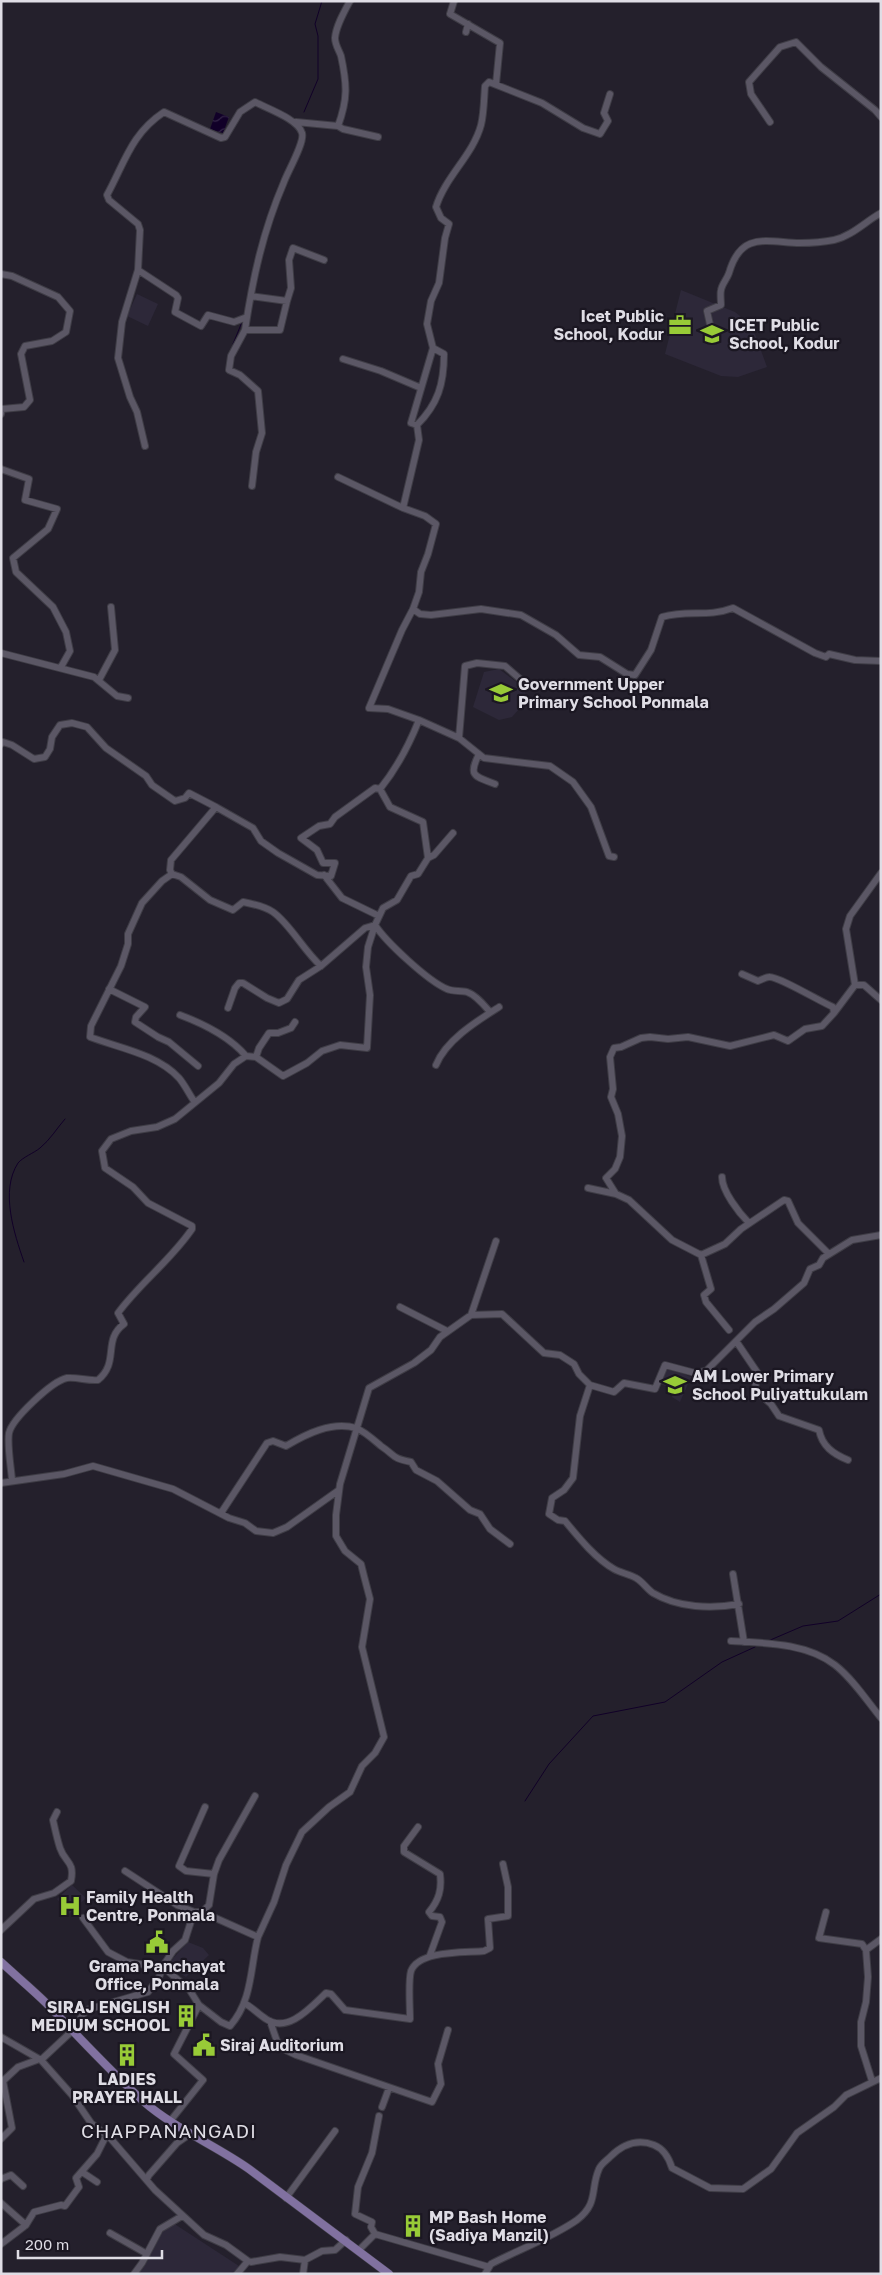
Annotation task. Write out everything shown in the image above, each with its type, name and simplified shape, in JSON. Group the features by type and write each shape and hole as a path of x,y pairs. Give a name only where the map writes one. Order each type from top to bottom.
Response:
{"main road":[{"path":"1,1962 45,2002 144,2102 190,2134 226,2154 346,2240 389,2274"}],"street":[{"path":"338,126 345,100 346,76 339,51 335,45 335,36 350,1"},
{"path":"454,1 448,12 500,43 496,84"},
{"path":"466,32 468,24"},
{"path":"770,122 751,94 750,82 780,47 796,42 821,67 875,110 881,117"},
{"path":"417,425 411,423 413,411 433,348 427,324 431,301 439,283 445,238 450,224 441,218 436,207 440,194 458,167 481,124 485,86 489,82 496,84 542,103 583,128 600,134 608,121 604,113 610,94"},
{"path":"145,446 137,412 130,397 118,358 122,322 138,270 140,230 138,224 109,200 107,195 129,148 149,122 164,112 220,138 225,137 240,112 255,102 296,122 338,126 343,130 378,137"},
{"path":"252,486 256,452 262,433 258,391 240,375 229,370 230,356 245,330 256,265 268,219 293,159 301,147 302,134 296,122"},
{"path":"713,338 707,311 721,305 721,289 727,280 732,262 739,251 753,242 768,240 800,243 837,240 865,225 881,213"},
{"path":"245,330 280,330 291,288 289,260 293,248 308,252 324,260"},
{"path":"138,270 176,295 178,298 175,312 201,326 203,326 208,315 234,322 247,317"},
{"path":"1,274 12,276 58,297 70,311 66,332 52,340 25,346 21,354 30,400 24,407 2,409 1,414"},
{"path":"251,296 287,301"},
{"path":"417,425 431,411 441,386 444,354 433,348"},
{"path":"343,359 381,371 421,388"},
{"path":"403,508 419,440 417,425"},
{"path":"1,468 29,479 25,500 57,509 48,529 13,558 16,572 53,607 66,632 70,650 60,667"},
{"path":"338,477 403,508 425,516 436,524 421,572 413,610 402,630 369,708 388,709 419,720 459,738 484,758 501,762 530,762 550,766 573,782 591,807 609,856 614,857"},
{"path":"99,680 115,650 111,607"},
{"path":"413,610 420,614 431,615 482,609 521,615 556,635 579,655 600,657 627,674 634,675 651,650 662,617 687,612 719,613 733,608 815,653 826,657 829,654 855,660 881,661"},
{"path":"1,653 94,676 117,696 128,698"},
{"path":"459,738 465,666 477,663 505,666 527,685"},
{"path":"380,789 393,772 419,720"},
{"path":"1,744 4,742 12,745 34,759 45,757 50,750 52,737 60,725 72,722 87,726 106,748 146,776 152,785 176,801 185,798 189,793 216,807 253,828 261,841 271,848 318,875 331,876 335,863 323,863 317,850 301,838 319,826 330,824 335,817 374,788 380,789"},
{"path":"479,754 472,768 473,773 477,777 495,784"},
{"path":"380,789 390,807 422,822 428,858"},
{"path":"172,874 170,870 171,860 216,807"},
{"path":"12,1480 9,1433 18,1417 42,1393 59,1381 75,1378 98,1380 105,1374 112,1349 112,1336 116,1329 124,1324 118,1313 133,1294 175,1252 192,1229 192,1226 148,1203 133,1187 105,1168 102,1151 111,1139 131,1131 157,1127 176,1119 219,1083 234,1064 246,1056 256,1057 283,1076 307,1063 322,1051 340,1044 367,1048 370,995 366,967 368,946 375,925 383,908 397,900 410,876 418,874 428,858 434,855 453,833"},
{"path":"619,1195 606,1178 616,1169 620,1157 622,1136 618,1114 611,1097 613,1089 610,1057 614,1048 640,1038 650,1037 668,1039 688,1037 730,1046 774,1035 788,1041 805,1030 822,1026 855,985 846,930 850,916 881,873"},
{"path":"172,874 181,877 210,900 233,910 243,902 259,905 274,913 310,956 321,966"},
{"path":"172,874 162,881 142,903 128,934 128,944 121,966 91,1026 90,1037 122,1046 162,1066 179,1079 194,1102"},
{"path":"324,875 342,898 379,916"},
{"path":"228,1008 235,988 239,983 243,983 267,998 280,1003 287,999 299,980 321,966 365,928 375,925"},
{"path":"375,925 394,949 431,977 448,989 468,992 478,999 490,1012"},
{"path":"742,974 758,981 770,976 776,978 795,989 810,993 816,999 833,1007 834,1013"},
{"path":"855,985 864,985 881,1000"},
{"path":"109,989 145,1007 136,1017 135,1022 169,1042 198,1066"},
{"path":"436,1065 451,1044 490,1012 499,1007"},
{"path":"180,1015 236,1044 246,1056"},
{"path":"256,1057 259,1048 269,1033 278,1033 291,1028 295,1022"},
{"path":"722,1177 722,1184 726,1192 749,1223"},
{"path":"588,1188 619,1195 629,1200 672,1240 701,1255 711,1289 704,1294 706,1302 728,1330"},
{"path":"701,1255 725,1244 749,1223 784,1200 788,1201 798,1223 829,1254"},
{"path":"83,1918 108,1952 127,1962 164,1968 189,1989 199,2005 221,2022 230,2026 237,2018 244,2003 258,1936 277,1894 286,1865 302,1832 329,1807 350,1792 362,1766 375,1753 384,1737 362,1647 370,1600 361,1564 345,1551 336,1536 339,1490 345,1461 369,1388 414,1363 431,1350 440,1337 471,1315 502,1314 544,1353 560,1355 574,1364 590,1385 614,1392 624,1383 655,1389 665,1365 695,1373 706,1371 755,1322 804,1283 810,1269 819,1265 823,1258 852,1240 881,1235"},
{"path":"471,1315 496,1241"},
{"path":"400,1307 447,1332"},
{"path":"736,1340 758,1372 755,1390 771,1404 779,1416 819,1430 825,1446 848,1460"},
{"path":"590,1385 580,1416 573,1478 564,1490 552,1498 548,1514 558,1520 565,1521 594,1554 614,1569 637,1578 653,1593 674,1601 700,1607 721,1607 739,1604"},
{"path":"221,1513 267,1443 273,1441 286,1446 315,1431 333,1427 356,1428 385,1448 395,1459 411,1462 416,1470 437,1481 470,1510 480,1514 490,1529 510,1544"},
{"path":"1,1483 64,1474 93,1466 173,1489 221,1513 245,1522 256,1531 274,1533 287,1527 339,1490"},
{"path":"733,1574 744,1642"},
{"path":"731,1641 794,1647 820,1656 835,1665 851,1681 881,1718"},
{"path":"126,1871 177,1906 194,1912 202,1912 210,1905 214,1874 224,1850 255,1796"},
{"path":"204,1807 179,1866 186,1871 214,1874"},
{"path":"1,1930 34,1899 54,1893 71,1881 73,1870 61,1851 53,1820 57,1812"},
{"path":"418,1827 404,1846 404,1852 429,1865 440,1874 441,1883 436,1903 429,1912 432,1916 440,1918 442,1922 430,1955"},
{"path":"244,2003 270,2021 280,2024 292,2020 326,1993 331,1994 345,2010 410,2019 411,1971 419,1961 430,1955 484,1951 490,1948 488,1919 508,1916 508,1887 503,1864"},
{"path":"1,2139 12,2128 3,2094 2,2081 18,2067 39,2060 72,2031 86,2010 148,1992 173,1951 185,1940 194,1912"},
{"path":"826,1912 819,1938 862,1944 866,1950 868,1977 866,2002 861,2022 861,2046 872,2081"},
{"path":"211,1916 258,1936"},
{"path":"866,1950 881,1940"},
{"path":"170,2120 203,2080 174,2054 199,2005"},
{"path":"270,2021 280,2047 432,2102 441,2084 438,2064 448,2030"},
{"path":"1,2037 39,2060 72,2095 91,2122 111,2139 143,2177 182,2216 204,2235 226,2245 248,2261 280,2257 305,2260 322,2252 336,2250 346,2240"},
{"path":"379,2116 372,2153 358,2187 355,2214 372,2222 371,2227 375,2234 487,2271 491,2264 577,2219 589,2207 594,2197 600,2167 621,2146 641,2142 653,2145 662,2150 670,2160 672,2168 697,2183 710,2188 743,2189 771,2169 797,2133 834,2107 846,2095 881,2078"},
{"path":"382,2107 389,2088"},
{"path":"286,2198 335,2131"},
{"path":"147,2180 149,2175 177,2143 190,2134"},
{"path":"1,2244 26,2225 34,2212 61,2204 65,2206 79,2187 76,2178 97,2154 106,2136"},
{"path":"82,2172 97,2182"},
{"path":"1,2179 11,2175 23,2186"},
{"path":"1,2203 26,2225"},
{"path":"134,2274 160,2229 182,2216"},
{"path":"110,2233 147,2254"},
{"path":"359,2250 375,2234"},
{"path":"303,2274 305,2260"},
{"path":"237,2274 248,2261"}],"shaded area":[{"name":"ICET Public School, Kodur","path":"681,290 735,312 752,326 767,367 738,377 721,376 665,354"},
{"path":"137,294 158,304 148,326 127,316"},
{"name":"Government Upper Primary School Ponmala","path":"499,669 522,686 528,699 512,717 499,720 473,707 484,672"},
{"name":"AM Lower Primary School Puliyattukulam","path":"668,1367 691,1377 680,1402 672,1397 672,1388 660,1384"},
{"name":"Family Health Centre, Ponmala","path":"72,1885 86,1898 69,1914 57,1899"},
{"path":"188,1942 203,1948 209,1955 186,1977 167,1965"},
{"path":"170,2221 239,2266 234,2274 135,2274"}],"water":[{"path":"216,112 229,117 223,133 210,129"}],"waterway":[{"path":"304,112 318,79 318,36 315,24 322,1"},
{"path":"233,344 242,322"},
{"path":"24,1262 10,1212 10,1186 13,1174 18,1163 44,1145 65,1119"},
{"path":"768,1641 803,1626 838,1621 881,1594"},
{"path":"525,1801 549,1764 593,1716 665,1702 722,1662 755,1647"}],"place":[{"name":"Icet Public School, Kodur","path":"680,325"},
{"name":"ICET Public School, Kodur","path":"712,334"},
{"name":"Government Upper Primary School Ponmala","path":"501,693"},
{"name":"AM Lower Primary School Puliyattukulam","path":"675,1385"},
{"name":"Family Health Centre, Ponmala","path":"70,1906"},
{"name":"Grama Panchayat Office, Ponmala","path":"157,1942"},
{"name":"SIRAJ ENGLISH MEDIUM SCHOOL","path":"186,2016"},
{"name":"Siraj Auditorium","path":"204,2045"},
{"name":"LADIES PRAYER HALL","path":"127,2055"},
{"name":"MP Bash Home (Sadiya Manzil)","path":"413,2226"}],"district":[{"name":"CHAPPANANGADI","path":"169,2130"}]}
